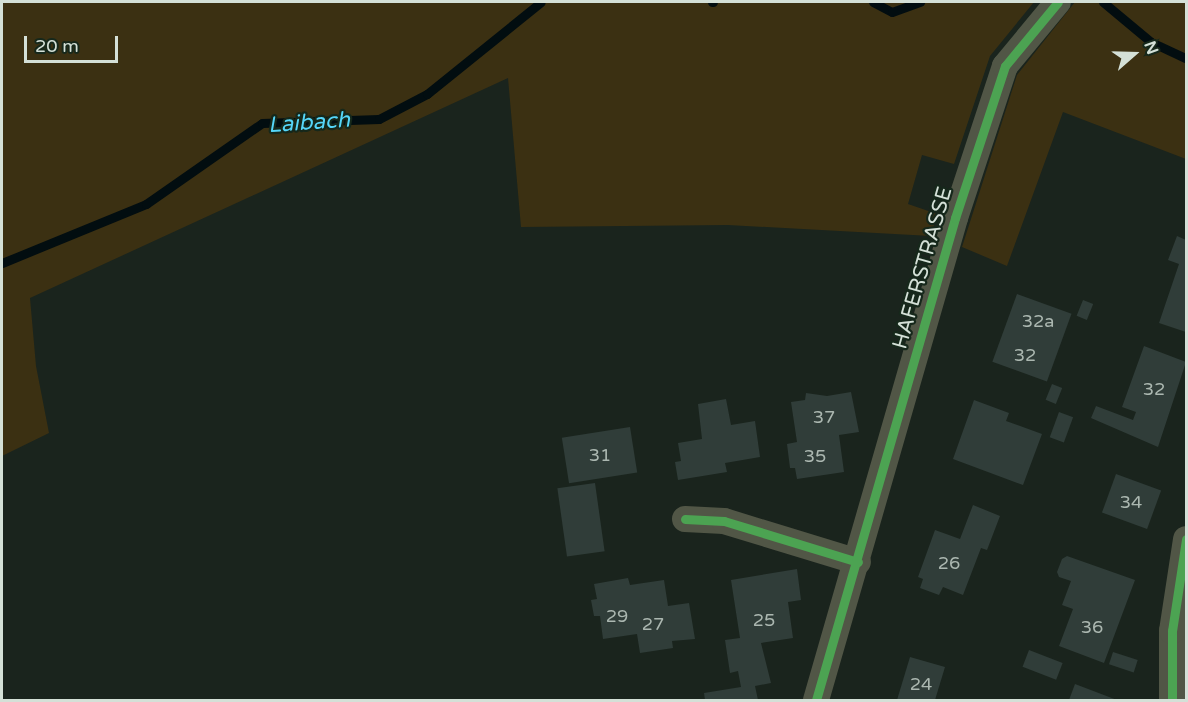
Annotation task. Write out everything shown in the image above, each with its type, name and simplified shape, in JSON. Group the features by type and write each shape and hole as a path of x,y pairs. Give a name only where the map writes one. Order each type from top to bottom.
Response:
{"street":[{"name":"HAFERSTRASSE","path":"816,700 858,562 955,218 1005,66 1058,2"},
{"path":"685,519 724,520 858,562"},
{"path":"1172,700 1172,632 1186,539"}],"shaded area":[{"path":"2,2 1034,2 990,56 954,164 922,155 908,204 937,214 931,236 728,225 521,227 508,78 30,298 36,366 49,433 2,456"},
{"path":"1075,2 1186,2 1186,159 1063,112 1007,266 962,247 1017,75"}],"building":[{"path":"1177,236 1186,240 1186,332 1159,323 1179,264 1168,260"},
{"path":"1017,294 1072,314 1047,381 992,362"},
{"path":"1083,300 1093,304 1087,320 1077,316"},
{"path":"1144,346 1186,362 1158,447 1091,418 1096,406 1133,420 1136,412 1122,407"},
{"path":"1052,384 1062,388 1056,404 1046,400"},
{"path":"851,392 859,432 839,435 844,472 797,479 795,468 790,468 787,444 797,442 791,402 805,400 806,393 827,396"},
{"path":"726,399 731,425 755,421 760,457 725,463 727,472 678,480 675,462 681,461 678,443 702,439 698,404"},
{"path":"974,400 1009,413 1006,421 1042,434 1023,485 953,459"},
{"path":"1059,412 1073,417 1064,443 1050,437"},
{"path":"630,427 637,472 569,483 562,438"},
{"path":"1116,474 1161,490 1147,529 1102,513"},
{"path":"595,483 605,551 567,557 557,488"},
{"path":"973,505 1000,516 987,550 981,548 963,595 943,587 939,595 920,588 923,579 918,577 935,530 960,539"},
{"path":"1067,556 1135,580 1104,663 1059,646 1073,609 1062,605 1071,581 1059,577 1057,572 1062,559"},
{"path":"797,569 801,600 788,602 793,638 761,643 771,683 755,686 758,700 705,700 704,693 741,687 738,671 730,673 725,640 740,638 731,580"},
{"path":"628,578 630,585 664,580 668,606 689,603 695,639 672,641 673,648 640,653 637,634 603,639 600,616 594,616 591,600 597,599 594,584"},
{"path":"1029,650 1063,663 1056,680 1023,667"},
{"path":"1113,652 1138,660 1134,672 1109,664"},
{"path":"910,657 945,667 935,700 897,700"},
{"path":"1075,684 1117,700 1069,700"}],"waterway":[{"name":"Laibach","path":"2,263 146,204 262,123 379,119 427,94 541,2"},
{"name":"Laibach","path":"873,2 892,12 920,2"},
{"name":"Laibach","path":"1103,2 1151,42 1186,58"}],"cycle path":[{"path":"816,700 955,218 1005,66 1058,2"},
{"path":"685,519 724,521 858,562"},
{"path":"1172,700 1172,631 1186,539"}]}
